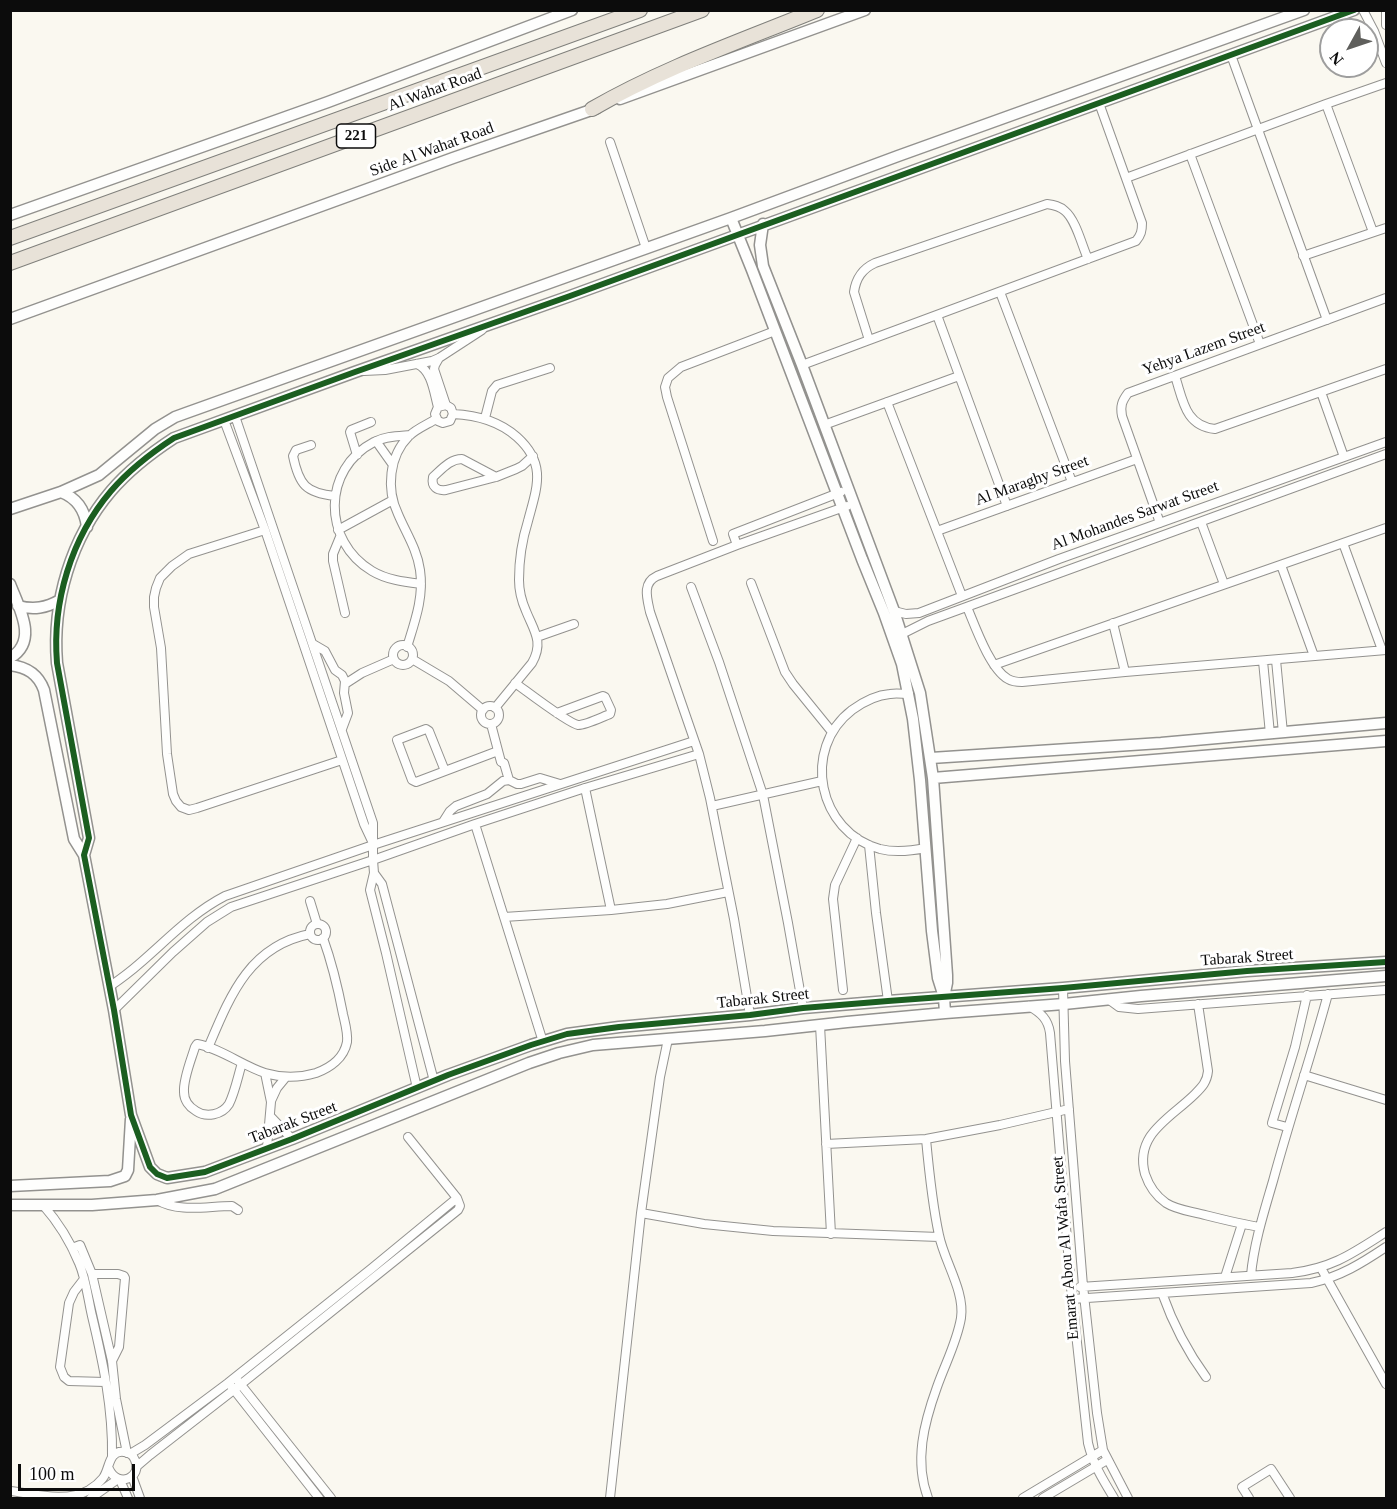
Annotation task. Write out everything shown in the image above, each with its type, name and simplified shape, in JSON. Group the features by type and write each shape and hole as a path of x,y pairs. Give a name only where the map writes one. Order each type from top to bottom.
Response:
{"highway":[{"name":"Al Wahat Road","path":"10,238 640,10"},
{"name":"Al Wahat Road","path":"10,263 702,10"},
{"path":"592,110 653,77 817,10"}],"street":[{"path":"10,215 328,102 572,10"},
{"name":"Side Al Wahat Road","path":"10,319 865,10"},
{"path":"12,508 61,492 99,476 144,437 175,417 1304,10"},
{"path":"84,855 89,838 57,663 56,636 60,600 72,558 105,498 130,471 155,450 174,438 1354,10"},
{"path":"1386,10 1386,25"},
{"path":"1379,44 1386,63"},
{"path":"1231,55 1327,320"},
{"path":"1126,178 1386,83"},
{"path":"802,364 1136,241 1142,230 1142,223 1099,103"},
{"path":"1326,104 1373,232"},
{"path":"610,142 646,248"},
{"path":"1190,154 1260,344"},
{"path":"898,156 905,174"},
{"path":"869,340 854,292 862,271 875,263 1047,204 1066,211 1088,259"},
{"path":"731,218 842,508 898,636 920,693 933,778 947,975 944,998"},
{"path":"763,224 760,245 763,266 894,611 909,694 920,780 938,978 944,998 945,1013"},
{"path":"1303,256 1386,228"},
{"path":"569,276 576,293"},
{"path":"1000,292 1072,482"},
{"name":"Yehya Lazem Street","path":"1160,523 1120,408 1128,393 1386,298"},
{"path":"937,315 1007,506"},
{"path":"355,372 385,370 439,358 492,322"},
{"path":"713,541 683,451 665,387 668,378 681,367 775,332"},
{"path":"439,358 435,369 442,406"},
{"path":"417,364 427,372 442,406"},
{"path":"485,418 492,391 497,386 550,368"},
{"path":"1175,376 1191,417 1197,424 1215,429 1386,369"},
{"path":"824,425 959,376"},
{"path":"1321,392 1344,457"},
{"path":"887,402 962,596"},
{"path":"442,406 451,408 453,414 452,419 448,422 440,423 436,419 435,412 442,406"},
{"path":"453,414 469,414 485,418 513,433 525,444 533,456 537,470 538,483 521,549 519,584 525,609 537,637 538,648 536,656 495,708"},
{"path":"229,418 263,499 373,823 374,873 370,890 417,1088"},
{"path":"229,418 254,502 364,824 374,845"},
{"path":"407,647 418,610 421,584 417,554 395,508 391,478 397,454 410,435 436,419"},
{"path":"357,455 350,432 353,428 371,422"},
{"path":"410,435 376,441 362,450 342,475 335,496 335,506 339,534 348,550 359,561 372,571 386,577 421,584"},
{"path":"376,441 393,465"},
{"name":"Al Mohandes Sarwat Street","path":"894,611 906,614 919,613 1059,559 1386,442"},
{"path":"311,445 296,450 294,453 293,460 300,481 304,486 319,493 335,496"},
{"name":"Al Mohandes Sarwat Street","path":"898,636 967,607 1386,454"},
{"path":"496,477 462,459 457,459 452,460 433,477 432,481 435,488 442,490 496,477 522,466 533,456"},
{"path":"118,459 130,471"},
{"name":"Al Maraghy Street","path":"937,531 1137,459"},
{"path":"737,545 733,534 849,490"},
{"path":"61,492 71,497 80,506 87,527"},
{"path":"254,502 263,499"},
{"path":"345,614 333,561 339,534 393,500"},
{"path":"750,1015 712,806 699,754 650,612 647,586 657,576 854,504"},
{"path":"1176,517 1180,529"},
{"path":"1201,522 1224,584"},
{"path":"994,665 1386,528"},
{"path":"265,530 189,554 160,578 156,588 154,607 161,648 167,754 176,801 189,810 197,808 342,759"},
{"path":"967,607 994,665 1006,678 1022,682 1384,650 1343,543"},
{"path":"1281,565 1314,656"},
{"path":"751,583 785,672 832,732"},
{"path":"10,584 25,626 26,638 21,649 10,658"},
{"path":"691,587 719,662 763,795 803,1008"},
{"path":"18,606 40,608 60,600"},
{"path":"919,613 922,624"},
{"path":"1113,623 1125,672"},
{"path":"537,637 574,624"},
{"path":"313,644 325,651 335,670 342,675 348,713 342,729"},
{"path":"397,647 407,647 412,653 412,659 408,664 402,665 393,659 397,647"},
{"path":"345,684 393,659"},
{"path":"412,659 449,681 483,710"},
{"path":"1276,660 1283,733"},
{"path":"1263,661 1270,734"},
{"path":"10,665 32,672 44,690 74,839 84,855 114,1010 131,1115 128,1170 124,1176 110,1181 10,1186"},
{"path":"342,675 362,674"},
{"path":"515,683 557,713 578,725 610,714 611,711 603,696 557,713"},
{"path":"909,694 891,694 873,698 848,713 832,732 824,752 822,781 825,795 834,815 857,838 869,845 891,851 903,852 926,848"},
{"path":"489,706 495,708 498,711 496,722 491,724 484,722 481,716 483,710 489,706"},
{"path":"491,724 501,762 501,777 498,784"},
{"path":"931,758 1161,743 1383,724 1383,741 933,778"},
{"path":"445,771 429,731 426,729 397,740 414,782 416,782 498,751"},
{"path":"109,987 210,904 241,890 694,741"},
{"path":"114,1010 173,952 223,911 475,824 699,754"},
{"path":"501,762 504,763 509,780"},
{"path":"443,822 456,806 487,794 503,781 509,780 521,784 542,778 560,784"},
{"path":"712,806 822,781"},
{"path":"585,788 611,909"},
{"path":"489,807 493,819"},
{"path":"704,822 714,821"},
{"path":"475,824 543,1042"},
{"path":"843,990 833,899 835,885 857,838"},
{"path":"869,845 888,1001"},
{"path":"374,873 382,884 434,1081"},
{"path":"504,917 667,904 728,892"},
{"path":"310,901 317,924 325,928 326,933 323,938 317,940 310,934"},
{"path":"310,934 312,927 317,924"},
{"path":"208,1048 230,999 250,968 277,945 310,934"},
{"path":"242,1063 228,1105 221,1112 212,1115 203,1114 194,1111 187,1104 184,1086 196,1045 199,1044 265,1073 286,1077 308,1075 329,1067 338,1060 347,1041 346,1027 339,990 323,938"},
{"path":"386,953 399,949"},
{"name":"Tabarak Street","path":"131,1115 150,1167 157,1174 167,1178 205,1172 448,1075 567,1035 619,1027 803,1008 1247,971 1386,962"},
{"name":"Tabarak Street","path":"10,1205 92,1205 157,1200 215,1189 521,1067 559,1053 593,1046 945,1013 1386,976"},
{"name":"Emarat Abou Al Wafa Street","path":"1063,988 1065,1060 1084,1298 1103,1450 1128,1498"},
{"path":"1107,999 1115,1006 1125,1009 1386,990"},
{"path":"1251,1275 1260,1227 1287,1127 1328,994"},
{"path":"1287,1127 1272,1123 1296,1047 1307,995"},
{"path":"1198,1004 1208,1078 1190,1099 1149,1137 1143,1152 1143,1167 1147,1181 1155,1193 1167,1203 1181,1209 1260,1227"},
{"path":"845,1005 847,1022"},
{"name":"Emarat Abou Al Wafa Street","path":"1029,1006 1044,1016 1048,1024 1072,1299 1084,1415 1091,1457 1114,1498"},
{"path":"820,1025 831,1234"},
{"path":"613,1498 641,1213 660,1077 668,1039"},
{"path":"516,1051 521,1067"},
{"path":"265,1073 271,1102 267,1147"},
{"path":"448,1075 455,1093"},
{"path":"1304,1075 1386,1100"},
{"path":"271,1102 277,1088 286,1077"},
{"path":"1280,1099 1294,1104"},
{"path":"826,1144 926,1139 1069,1109"},
{"path":"351,1115 357,1131"},
{"path":"270,1117 292,1139"},
{"path":"109,1469 114,1477 119,1479 124,1480 132,1476 136,1467 234,1384 454,1213 460,1206 457,1198 408,1137"},
{"path":"926,1139 939,1237 962,1310 956,1336 921,1441 922,1477 928,1498"},
{"path":"157,1200 171,1206 188,1208 232,1206 238,1210"},
{"path":"42,1205 76,1246 92,1274 112,1361 116,1399 129,1453 135,1460 136,1467"},
{"path":"641,1213 704,1224 773,1231 939,1237"},
{"path":"1225,1277 1242,1224"},
{"path":"1071,1288 1292,1273 1321,1268 1344,1258 1386,1232"},
{"path":"10,1491 68,1497 78,1495 96,1485 109,1469 112,1456 112,1432 103,1363 76,1246"},
{"path":"1072,1299 1296,1285 1326,1280 1349,1271 1386,1247"},
{"path":"1321,1268 1386,1384"},
{"path":"92,1274 121,1274 125,1278 119,1347 112,1361"},
{"path":"84,1279 69,1303 60,1368 64,1377 69,1381 105,1382"},
{"path":"1162,1293 1176,1328 1206,1377"},
{"path":"112,1456 119,1452 129,1453 145,1445 234,1384"},
{"path":"234,1384 319,1498"},
{"path":"234,1384 331,1498"},
{"path":"1023,1498 1103,1450"},
{"path":"1043,1498 1107,1460"},
{"path":"1249,1498 1242,1487 1271,1469 1290,1498"},
{"path":"1068,1472 1073,1480"},
{"path":"132,1476 140,1498"},
{"path":"91,1498 119,1479"},
{"path":"119,1479 128,1498"}],"cycle path":[{"path":"1354,10 174,438 141,462 118,483 97,509 85,529 75,550 61,594 56,640 57,663 89,838 84,855 114,1010 131,1115 150,1167 157,1174 167,1178 205,1172 448,1075 567,1034 803,1008 1247,971 1386,962"}]}
